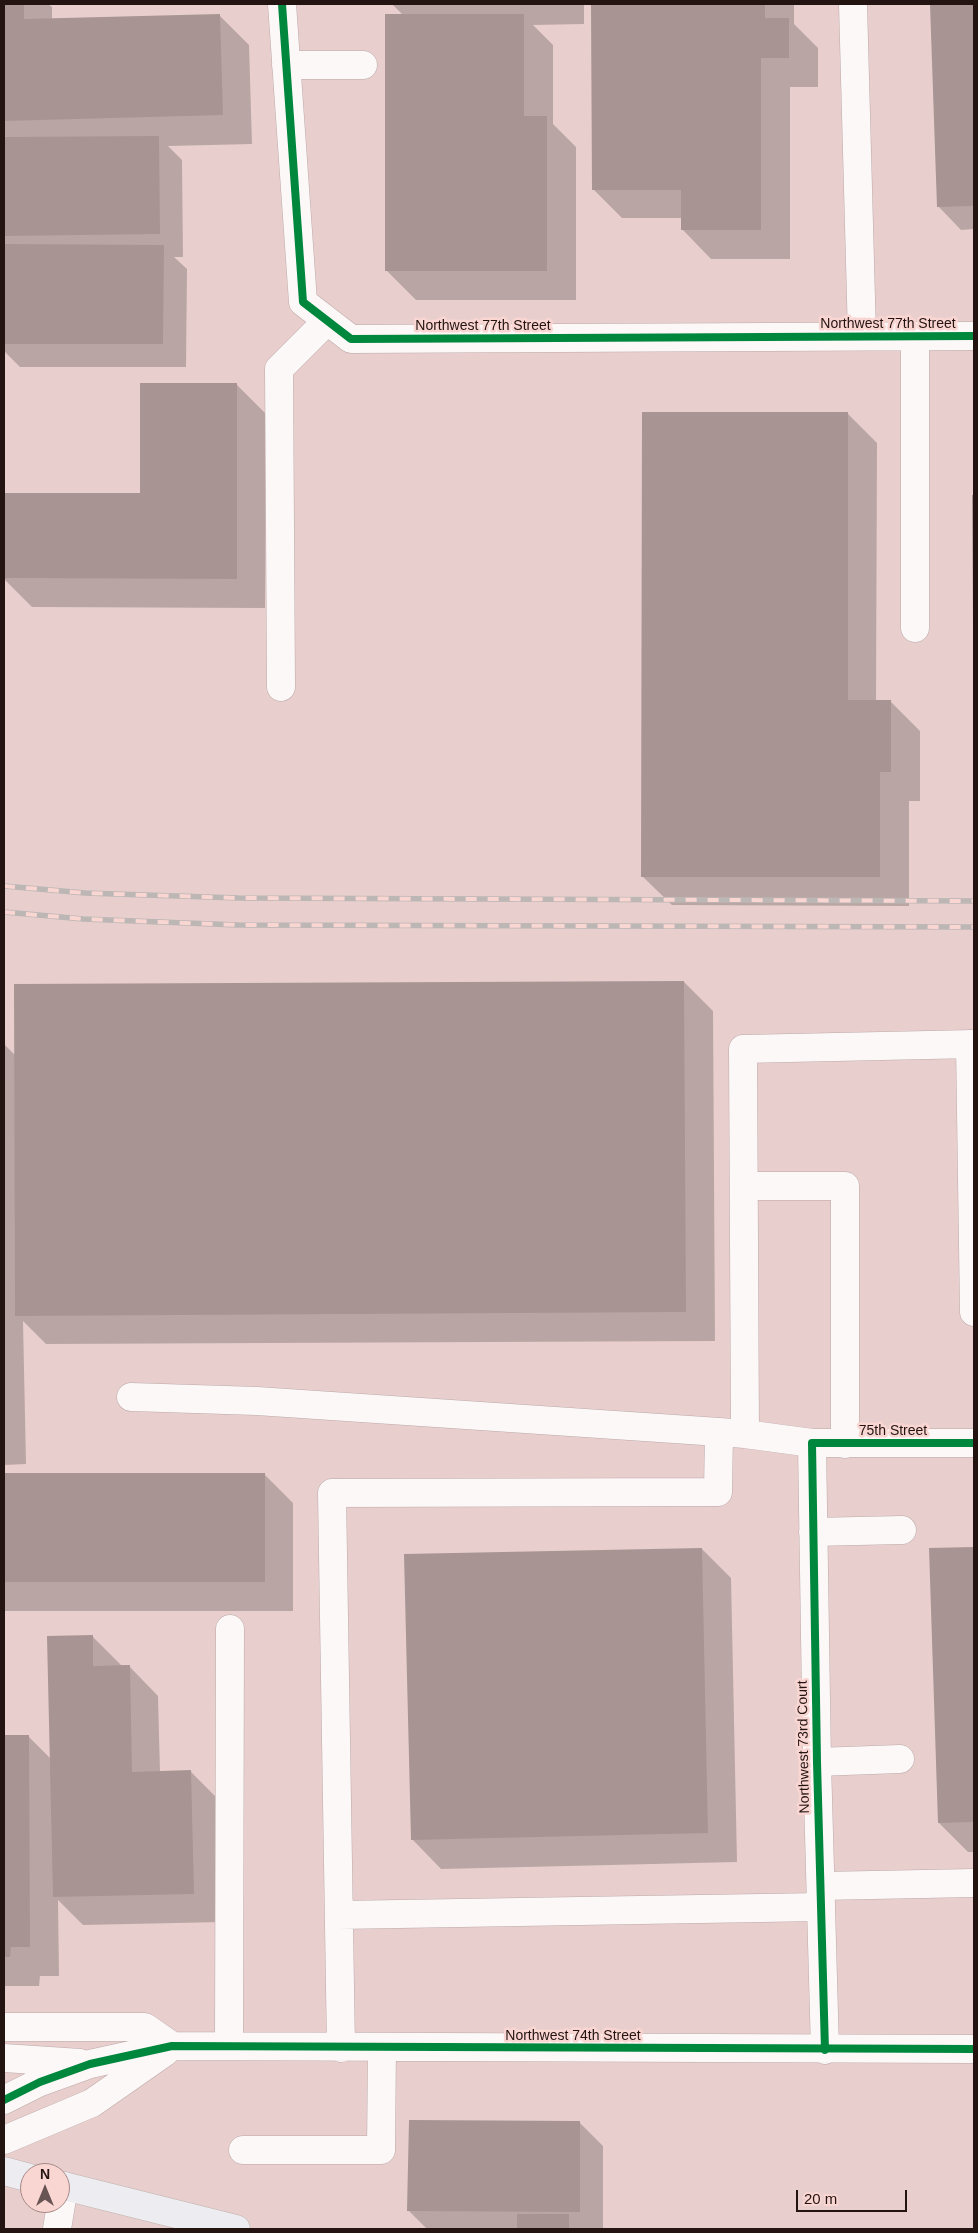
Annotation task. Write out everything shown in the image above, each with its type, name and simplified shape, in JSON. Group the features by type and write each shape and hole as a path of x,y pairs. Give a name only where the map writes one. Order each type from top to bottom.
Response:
{"main road":[{"path":"4,2171 20,2175"},
{"path":"70,2188 236,2229"}],"street":[{"name":"Northwest 77th Street","path":"282,4 303,302 351,339 974,336"},
{"path":"853,4 862,336"},
{"path":"286,65 363,65"},
{"path":"281,687 279,368 327,321"},
{"path":"915,336 915,628"},
{"path":"341,2048 332,1493 718,1492 732,1433 744,1186 744,1049 972,1044 974,1312"},
{"path":"744,1186 845,1186 845,1444"},
{"name":"75th Street","path":"131,1397 257,1401 732,1433 812,1443 974,1443"},
{"name":"Northwest 73rd Court","path":"812,1443 817,1762 825,2050"},
{"path":"813,1532 902,1530"},
{"path":"229,2046 230,1629"},
{"path":"817,1762 900,1759"},
{"path":"338,1915 821,1897 974,1883"},
{"path":"4,2027 145,2027 172,2046 92,2103 4,2140"},
{"name":"Northwest 74th Street","path":"90,2064 172,2046 825,2050 974,2049"},
{"path":"243,2150 380,2150 382,2048"},
{"path":"4,2058 142,2068"},
{"path":"4,2100 40,2082 90,2064"},
{"path":"57,2229 59,2213"}],"building":[{"path":"4,4 24,4 24,19 220,14 223,115 4,121"},
{"path":"591,4 765,4 765,18 789,18 789,58 761,58 761,230 681,230 681,190 592,190"},
{"path":"930,4 974,4 974,206 937,207"},
{"path":"385,14 524,14 524,116 547,116 547,271 385,271"},
{"path":"159,136 160,234 4,236 4,137"},
{"path":"4,244 164,245 163,344 4,344"},
{"path":"140,383 237,383 237,579 4,578 4,493 140,493"},
{"path":"642,412 848,412 848,700 891,700 891,772 880,772 880,877 641,877"},
{"path":"972,495 974,495 974,623 973,623"},
{"path":"684,981 686,1312 15,1316 14,984"},
{"path":"4,1473 265,1473 265,1582 4,1582"},
{"path":"974,1547 974,1822 938,1823 929,1548"},
{"path":"702,1548 708,1833 411,1840 404,1554"},
{"path":"93,1635 93,1666 130,1665 132,1772 191,1770 194,1894 53,1897 47,1636"},
{"path":"4,1735 29,1735 30,1947 11,1947 10,1957 4,1957"},
{"path":"409,2120 580,2121 580,2212 407,2211"},
{"path":"517,2214 569,2214 569,2229 517,2229"}],"railway":[{"path":"4,886 85,893 238,898 974,901"},
{"path":"4,912 83,919 238,925 974,927"}],"cycle path":[{"path":"282,4 303,302 351,339 974,336"},
{"path":"825,2050 817,1762 812,1443 974,1443"},
{"path":"4,2100 40,2082 90,2064 172,2046 974,2049"}]}
